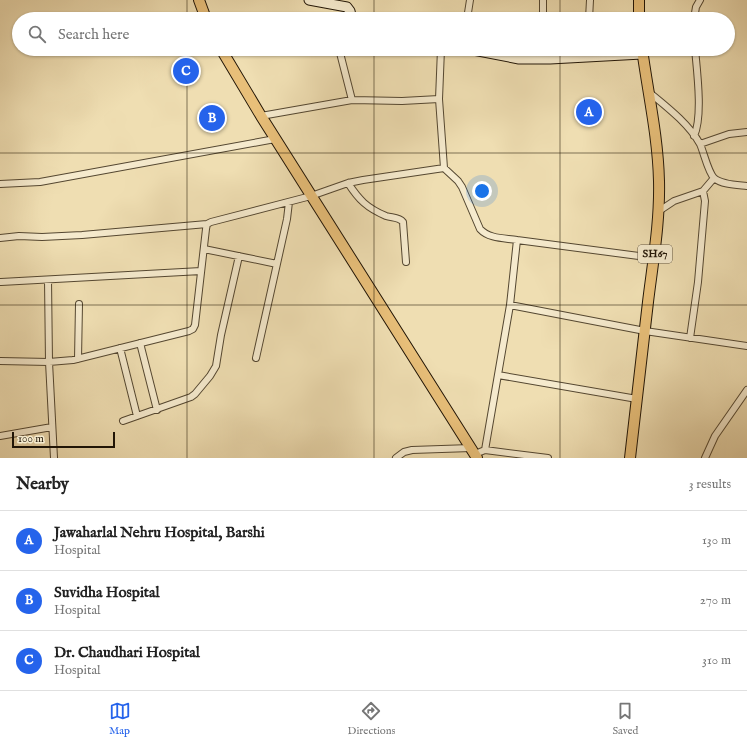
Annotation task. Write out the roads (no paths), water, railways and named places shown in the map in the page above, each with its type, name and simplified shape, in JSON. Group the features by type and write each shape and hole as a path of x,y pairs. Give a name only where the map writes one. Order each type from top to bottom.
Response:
{"main road":[{"path":"199,0 203,12"},
{"path":"309,0 347,3"},
{"path":"639,0 639,12"},
{"path":"226,56 275,139 474,453"},
{"path":"504,56 520,59 550,59 589,56"},
{"name":"SH67","path":"630,458 659,211 658,158 650,94 643,56"}],"street":[{"path":"469,12 470,0"},
{"path":"543,0 543,12"},
{"path":"589,12 590,0"},
{"path":"695,12 700,0"},
{"path":"341,56 352,100"},
{"path":"441,56 439,99 444,168 458,181 462,187 480,229 484,233 517,240 654,258"},
{"path":"694,136 697,130 699,113 695,56"},
{"path":"650,94 670,109 694,136 700,144 714,178 721,182 747,186"},
{"path":"261,116 352,100 402,101 439,99"},
{"path":"700,144 729,134 747,132"},
{"path":"0,184 40,182 275,139"},
{"path":"0,238 19,236 42,237 82,235 207,224 311,196 348,183 444,168"},
{"path":"659,211 679,199 704,191 714,178"},
{"path":"348,183 362,202 386,215 398,218 403,222 406,262"},
{"path":"690,338 698,282 705,202 704,191"},
{"path":"256,358 287,219 289,202"},
{"path":"0,361 49,362 78,359 193,329 196,325 207,224"},
{"path":"485,450 510,305 517,240"},
{"path":"204,249 277,264"},
{"path":"123,421 191,397 214,371 239,256"},
{"path":"1,282 201,271"},
{"path":"48,280 49,362 54,458"},
{"path":"78,359 79,304"},
{"path":"510,305 645,332 747,346"},
{"path":"140,343 157,410"},
{"path":"120,348 137,416"},
{"path":"498,375 637,400"},
{"path":"705,458 715,436 747,390"},
{"path":"0,436 52,427"},
{"path":"396,458 404,452 412,450 474,453 485,450 548,458"}],"place":[{"name":"Dr. Chaudhari Hospital","path":"186,71"},
{"name":"Jawaharlal Nehru Hospital, Barshi","path":"589,112"},
{"name":"Suvidha Hospital","path":"212,118"}]}
